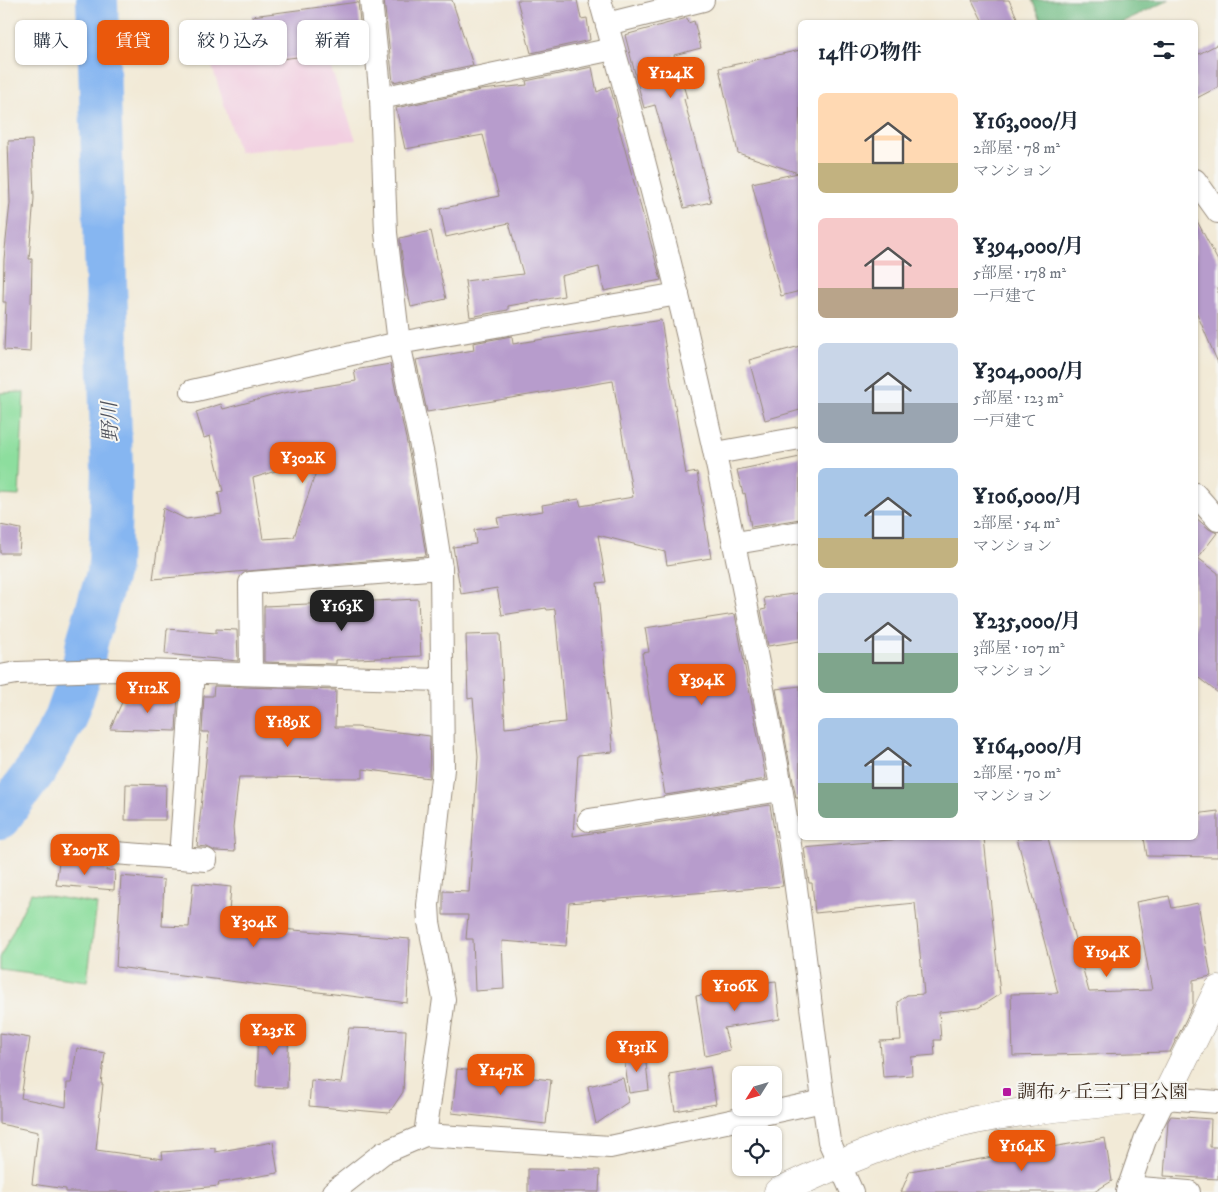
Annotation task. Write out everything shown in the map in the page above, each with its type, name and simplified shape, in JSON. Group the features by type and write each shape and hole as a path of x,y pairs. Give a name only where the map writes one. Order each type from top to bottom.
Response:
{"street":[{"path":"371,0 381,98 386,233 399,343 425,465 441,568 443,769 428,905 429,922 444,999 424,1135"},
{"path":"600,0 678,294 736,543 781,790 792,816 829,1141 852,1192"},
{"path":"607,24 703,0"},
{"path":"381,98 613,49"},
{"path":"1198,184 1218,212"},
{"path":"192,391 399,343 678,294"},
{"path":"716,453 798,438"},
{"path":"1198,497 1218,520"},
{"path":"736,543 798,532"},
{"path":"251,674 250,583 441,568"},
{"path":"8,674 108,670 441,680"},
{"path":"180,858 192,672"},
{"path":"589,820 781,790"},
{"path":"89,851 206,860"},
{"path":"1189,1192 1128,1190 1146,1137 1218,990"},
{"path":"778,1192 840,1163 934,1130 992,1117 1165,1098 1218,1102"},
{"path":"334,1192 383,1153 424,1135 610,1147 823,1101"}],"shaded area":[{"path":"310,8 314,20 297,20 297,65 330,65 356,140 239,152 212,65 287,65 287,20 253,20"}],"green space":[{"path":"1032,0 1170,0 1126,20 1041,20"},
{"path":"24,392 19,496 0,495 0,393"},
{"path":"31,893 97,904 87,981 0,970 0,958"}],"building":[{"path":"384,0 452,0 473,65 393,82"},
{"path":"517,0 577,0 581,19 587,18 590,40 531,53"},
{"path":"972,0 1009,0 1018,20 982,20"},
{"path":"358,2 360,20 297,20 297,57 287,58 287,20 253,20 252,16"},
{"path":"687,18 688,23 694,21 701,48 674,55 687,98 684,99 711,202 684,208 655,105 644,108 625,35"},
{"path":"1218,44 1218,87 1198,97 1198,54"},
{"path":"798,50 798,173 738,153 719,68"},
{"path":"592,67 597,92 610,86 618,116 616,117 661,280 604,291 599,267 561,276 564,296 508,306 508,310 470,317 465,281 523,274 509,223 446,237 440,209 499,196 483,135 405,149 396,108 481,90 527,85 526,81"},
{"path":"32,140 34,198 29,259 32,259 30,352 4,350 6,302 3,302 4,259 10,203 8,141"},
{"path":"798,173 798,292 781,296 752,183"},
{"path":"1198,223 1218,261 1218,363 1198,316"},
{"path":"431,231 446,299 411,307 404,275 400,238"},
{"path":"661,320 686,474 697,472 711,558 667,565 665,552 598,535 606,582 597,583 613,752 578,755 573,836 770,805 783,886 569,903 566,946 502,941 504,989 475,991 473,939 466,939 468,915 443,915 443,891 469,892 478,757 473,698 468,699 466,635 500,634 505,728 565,722 555,609 547,610 546,608 502,615 497,588 461,594 453,547 476,544 474,530 499,526 497,518 543,511 542,505 579,499 581,506 633,497 613,381 427,412 416,360 474,350 473,343 512,336 513,344"},
{"path":"798,347 798,411 765,420 749,360"},
{"path":"390,364 412,467 426,556 153,579 163,508 186,519 222,514 218,492 223,491 210,436 204,438 196,412 221,404 223,409 283,393 356,381 354,370","holes":["321,457 294,537 263,539 253,478"]},
{"path":"798,457 798,519 751,527 745,493 743,494 737,470"},
{"path":"1198,520 1217,533 1198,558"},
{"path":"0,525 21,529 19,553 0,553"},
{"path":"1198,558 1218,573 1218,693 1198,677"},
{"path":"798,593 798,641 768,646 761,610 766,609 764,598"},
{"path":"418,599 421,656 336,660 336,664 264,662 264,606"},
{"path":"735,614 766,779 665,795 642,653 649,652 645,628"},
{"path":"167,629 216,633 216,629 237,630 238,661 165,654"},
{"path":"214,686 336,690 335,727 357,727 430,736 429,778 363,769 363,778 239,777 233,828 235,852 215,851 207,847 197,846 209,732 202,732 204,696 213,696"},
{"path":"798,686 798,798 796,798 776,689"},
{"path":"158,693 178,694 176,731 110,729 123,700 156,701"},
{"path":"126,784 166,785 165,820 125,820"},
{"path":"1218,811 1218,857 1147,856 1144,840 1198,840 1198,814"},
{"path":"890,840 984,840 1000,994 978,1008 939,1012 941,1040 934,1040 935,1055 911,1057 912,1075 883,1077 880,1041 901,1040 898,1002 907,995 924,994 915,903 815,913 812,883 809,883 804,848"},
{"path":"1018,840 1049,840 1089,992 1152,990 1136,902 1169,896 1172,908 1198,903 1211,976 1193,980 1193,1005 1170,1052 1013,1056 1011,994 1058,993"},
{"path":"59,862 107,866 106,871 115,870 114,890 56,885"},
{"path":"121,876 164,880 162,926 189,927 193,883 231,887 228,925 410,939 407,1003 116,967"},
{"path":"776,981 780,1019 724,1028 730,1050 705,1056 696,996 735,991 735,986"},
{"path":"258,1024 289,1025 287,1088 256,1087"},
{"path":"349,1028 406,1030 403,1092 389,1113 309,1106 311,1080 341,1083"},
{"path":"0,1033 30,1038 21,1098 66,1107 67,1083 71,1083 77,1048 105,1053 96,1150 163,1159 162,1152 215,1148 215,1152 273,1142 278,1173 218,1183 219,1186 153,1192 66,1192 66,1189 32,1184 38,1132 0,1124"},
{"path":"645,1054 649,1090 629,1093 624,1057"},
{"path":"710,1067 716,1104 675,1111 669,1074"},
{"path":"457,1069 551,1080 546,1124 452,1113"},
{"path":"623,1078 628,1102 596,1124 588,1086"},
{"path":"1171,1116 1211,1119 1210,1147 1218,1147 1218,1179 1164,1176 1168,1121"},
{"path":"1105,1138 1112,1181 1094,1192 901,1192 910,1171"},
{"path":"528,1169 600,1170 599,1192 528,1192"}],"waterway":[{"name":"野川","path":"0,818 39,766 65,719 82,671 87,642 109,567 112,469 97,0"}],"place":[{"name":"調布ヶ丘三丁目公園","path":"1007,1092"}]}
